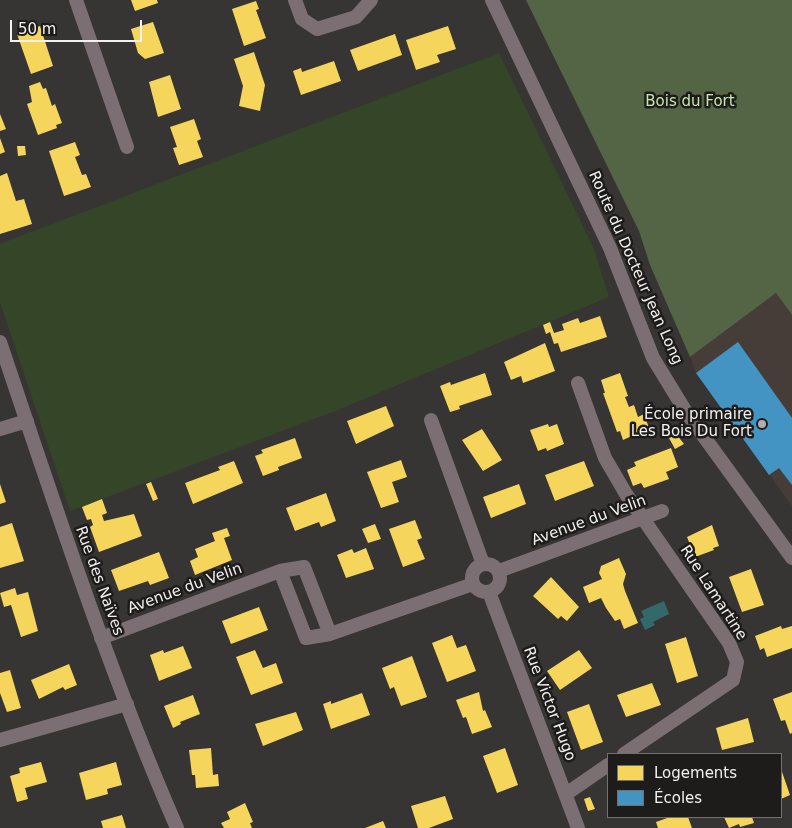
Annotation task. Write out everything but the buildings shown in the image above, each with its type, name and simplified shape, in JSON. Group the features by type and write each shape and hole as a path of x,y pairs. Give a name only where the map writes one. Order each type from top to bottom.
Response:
{"street":[{"path":"76,0 126,147"},
{"path":"295,0 302,19 317,29 356,17 371,0"},
{"name":"Route du Docteur Jean Long","path":"492,0 610,248 653,358 686,412 792,558"},
{"name":"Rue des Naïves","path":"0,342 102,638 154,775 177,828"},
{"name":"Rue Lamartine","path":"578,383 605,458 626,494 728,643 737,662 733,680 625,753"},
{"path":"431,420 483,564"},
{"path":"0,429 26,421"},
{"name":"Avenue du Velin","path":"499,572 662,511"},
{"path":"483,564 493,565 499,572 499,582 489,592 482,591 473,584 473,571 483,564"},
{"name":"Avenue du Velin","path":"102,638 280,571 304,567 330,634"},
{"path":"280,571 306,638 330,634 473,584"},
{"name":"Rue Victor Hugo","path":"489,592 578,828"},
{"path":"0,740 127,704"},
{"path":"566,794 607,766"}],"shaded area":[{"name":"École primaire Les Bois Du Fort","path":"776,293 792,315 792,506 696,373 690,357"}],"green space":[{"name":"Bois du Fort","path":"526,0 792,0 792,315 776,293 690,357 650,265 639,231"},
{"path":"499,53 594,249 609,297 333,412 70,511 0,302 0,244"}],"water":[{"path":"664,601 669,614 653,622 655,625 645,630 640,619 644,617 641,611"}],"place":[{"name":"École primaire Les Bois Du Fort","path":"762,424"}]}
